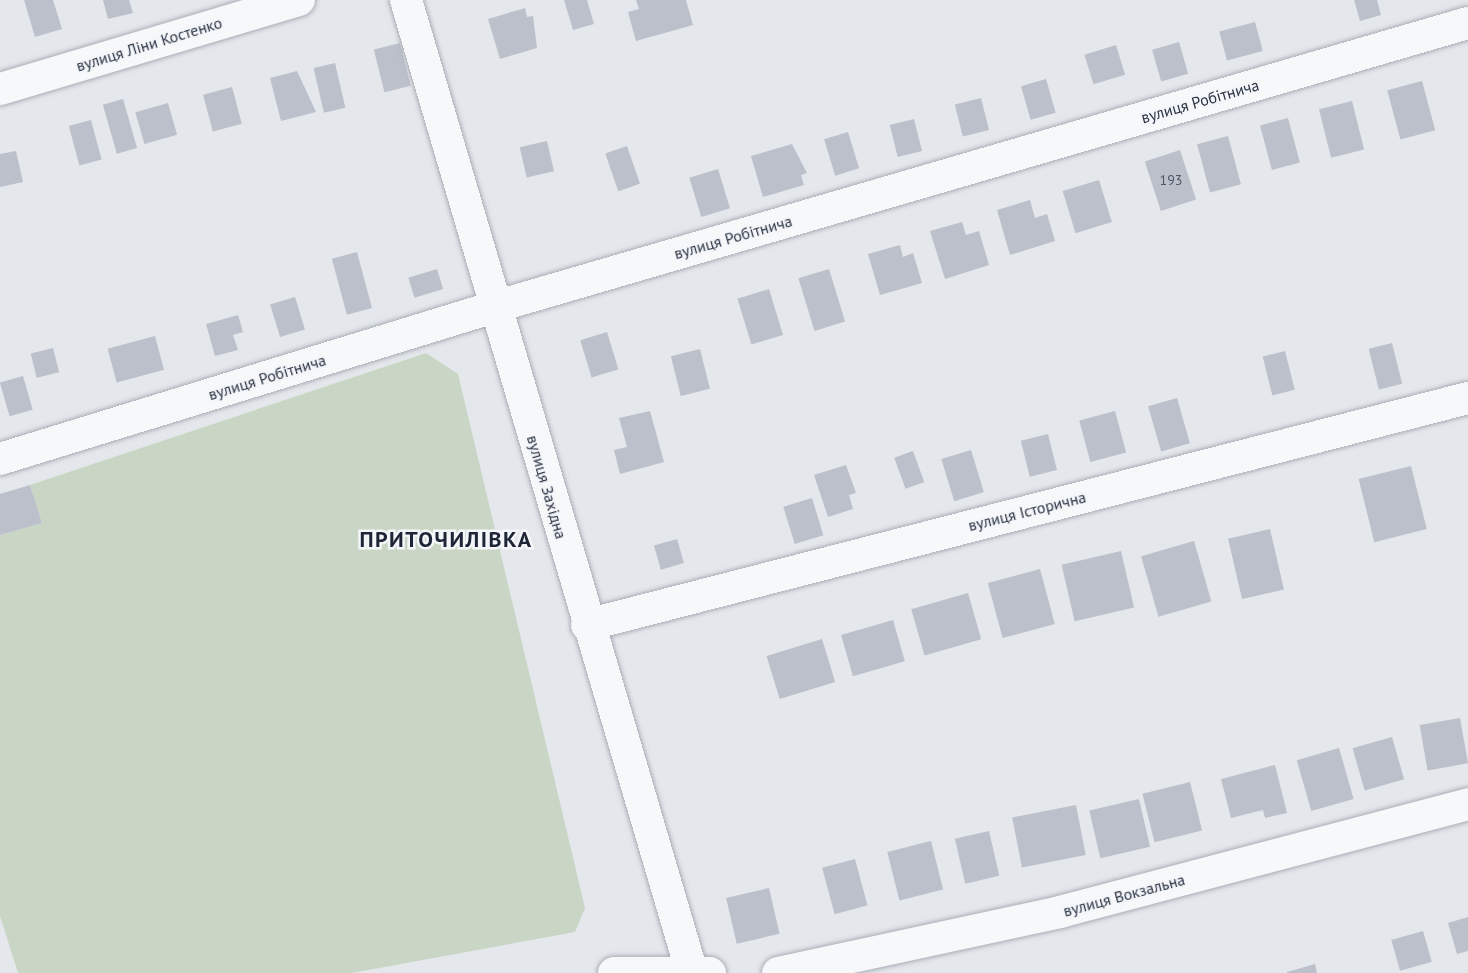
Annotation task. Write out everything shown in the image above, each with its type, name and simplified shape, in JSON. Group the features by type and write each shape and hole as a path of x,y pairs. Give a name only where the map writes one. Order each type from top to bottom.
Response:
{"street":[{"name":"вулиця Ліни Костенко","path":"0,89 299,0"},
{"name":"вулиця Західна","path":"406,0 587,625 698,972"},
{"name":"вулиця Робітнича","path":"0,459 494,307 1468,23"},
{"name":"вулиця Історична","path":"587,625 1468,398"},
{"name":"вулиця Вокзальна","path":"778,973 1060,912 1468,804"},
{"path":"614,973 698,972"}],"green space":[{"path":"426,353 458,374 585,908 575,932 352,973 18,973 0,916 0,535 42,523 30,485"}],"building":[{"path":"24,0 53,0 62,29 35,37"},
{"path":"103,0 129,0 133,13 108,19"},
{"path":"564,0 587,0 594,24 573,30"},
{"path":"636,0 686,0 693,25 636,41 628,12 639,9"},
{"path":"1354,0 1377,0 1381,15 1360,21"},
{"path":"525,8 527,17 533,16 537,48 500,59 488,19"},
{"path":"1255,22 1263,51 1227,61 1219,32"},
{"path":"1179,42 1188,74 1161,81 1152,50"},
{"path":"400,43 411,86 384,92 374,50"},
{"path":"1116,45 1125,75 1094,84 1084,55"},
{"path":"335,63 345,108 324,113 314,68"},
{"path":"297,71 316,112 281,121 270,78"},
{"path":"1046,79 1056,113 1031,120 1021,86"},
{"path":"1422,81 1435,130 1400,140 1387,90"},
{"path":"232,87 242,124 213,131 203,95"},
{"path":"981,98 989,130 963,137 955,105"},
{"path":"123,99 137,148 117,154 103,105"},
{"path":"1352,101 1364,150 1331,158 1319,109"},
{"path":"168,103 177,135 144,144 135,112"},
{"path":"1288,118 1300,162 1272,170 1260,126"},
{"path":"914,119 922,151 898,157 890,125"},
{"path":"91,120 102,160 79,166 69,126"},
{"path":"848,132 859,168 835,176 824,139"},
{"path":"1228,136 1241,184 1210,193 1197,144"},
{"path":"547,141 554,171 527,178 520,147"},
{"path":"792,144 807,173 801,175 804,185 763,197 751,156"},
{"path":"627,146 640,184 618,191 605,153"},
{"path":"1180,150 1196,199 1161,211 1145,161"},
{"path":"16,151 23,182 0,187 0,154"},
{"path":"718,169 730,208 701,217 689,178"},
{"path":"1099,180 1112,222 1076,233 1063,191"},
{"path":"1030,200 1035,218 1047,214 1055,241 1010,255 997,210"},
{"path":"962,222 966,235 979,231 989,265 945,279 930,231"},
{"path":"900,245 903,257 913,253 922,283 880,295 868,254"},
{"path":"357,252 372,308 347,315 332,259"},
{"path":"437,269 443,289 414,298 408,278"},
{"path":"829,269 845,322 814,331 798,278"},
{"path":"769,289 783,335 751,345 737,299"},
{"path":"295,297 305,330 280,337 270,305"},
{"path":"238,315 243,332 233,335 238,350 215,356 206,324"},
{"path":"607,332 618,369 592,377 580,340"},
{"path":"155,336 164,370 117,382 108,349"},
{"path":"1392,343 1402,384 1379,390 1369,349"},
{"path":"53,348 59,372 37,378 31,354"},
{"path":"700,349 710,389 681,396 671,356"},
{"path":"1285,351 1295,390 1272,395 1263,357"},
{"path":"23,376 33,410 10,416 0,383"},
{"path":"1177,398 1190,443 1161,451 1148,406"},
{"path":"650,411 664,462 620,474 614,450 627,447 619,418"},
{"path":"1115,411 1126,453 1090,462 1079,421"},
{"path":"1048,434 1057,470 1030,477 1021,441"},
{"path":"971,450 984,492 954,501 941,459"},
{"path":"913,451 924,482 905,489 894,458"},
{"path":"846,465 856,493 849,495 853,509 828,517 814,475"},
{"path":"1411,466 1427,529 1374,542 1359,479"},
{"path":"30,485 42,523 0,535 0,494"},
{"path":"812,498 823,535 795,544 783,507"},
{"path":"1270,529 1284,589 1242,599 1228,539"},
{"path":"677,539 684,563 661,570 654,546"},
{"path":"1194,541 1211,602 1158,617 1141,556"},
{"path":"1121,551 1134,608 1075,621 1062,565"},
{"path":"1040,569 1055,624 1003,638 988,583"},
{"path":"968,593 981,639 925,655 911,609"},
{"path":"893,620 905,661 853,676 841,635"},
{"path":"822,639 835,682 780,699 767,656"},
{"path":"1460,718 1468,763 1428,770 1420,725"},
{"path":"1392,737 1404,779 1365,791 1353,748"},
{"path":"1339,748 1354,799 1311,811 1297,760"},
{"path":"1275,765 1287,813 1265,818 1263,810 1231,818 1221,779"},
{"path":"1190,782 1202,831 1155,842 1142,794"},
{"path":"1139,799 1150,847 1100,858 1089,810"},
{"path":"1076,805 1086,855 1022,867 1012,817"},
{"path":"989,831 999,876 965,884 955,839"},
{"path":"931,841 943,890 899,900 887,852"},
{"path":"855,859 867,905 835,914 822,868"},
{"path":"769,888 780,934 737,944 726,898"},
{"path":"1468,917 1468,951 1457,954 1448,923"},
{"path":"1423,931 1432,962 1400,971 1391,940"},
{"path":"1315,964 1317,973 1287,973 1287,972"}],"district":[{"name":"ПРИТОЧИЛІВКА","path":"446,540"}]}
